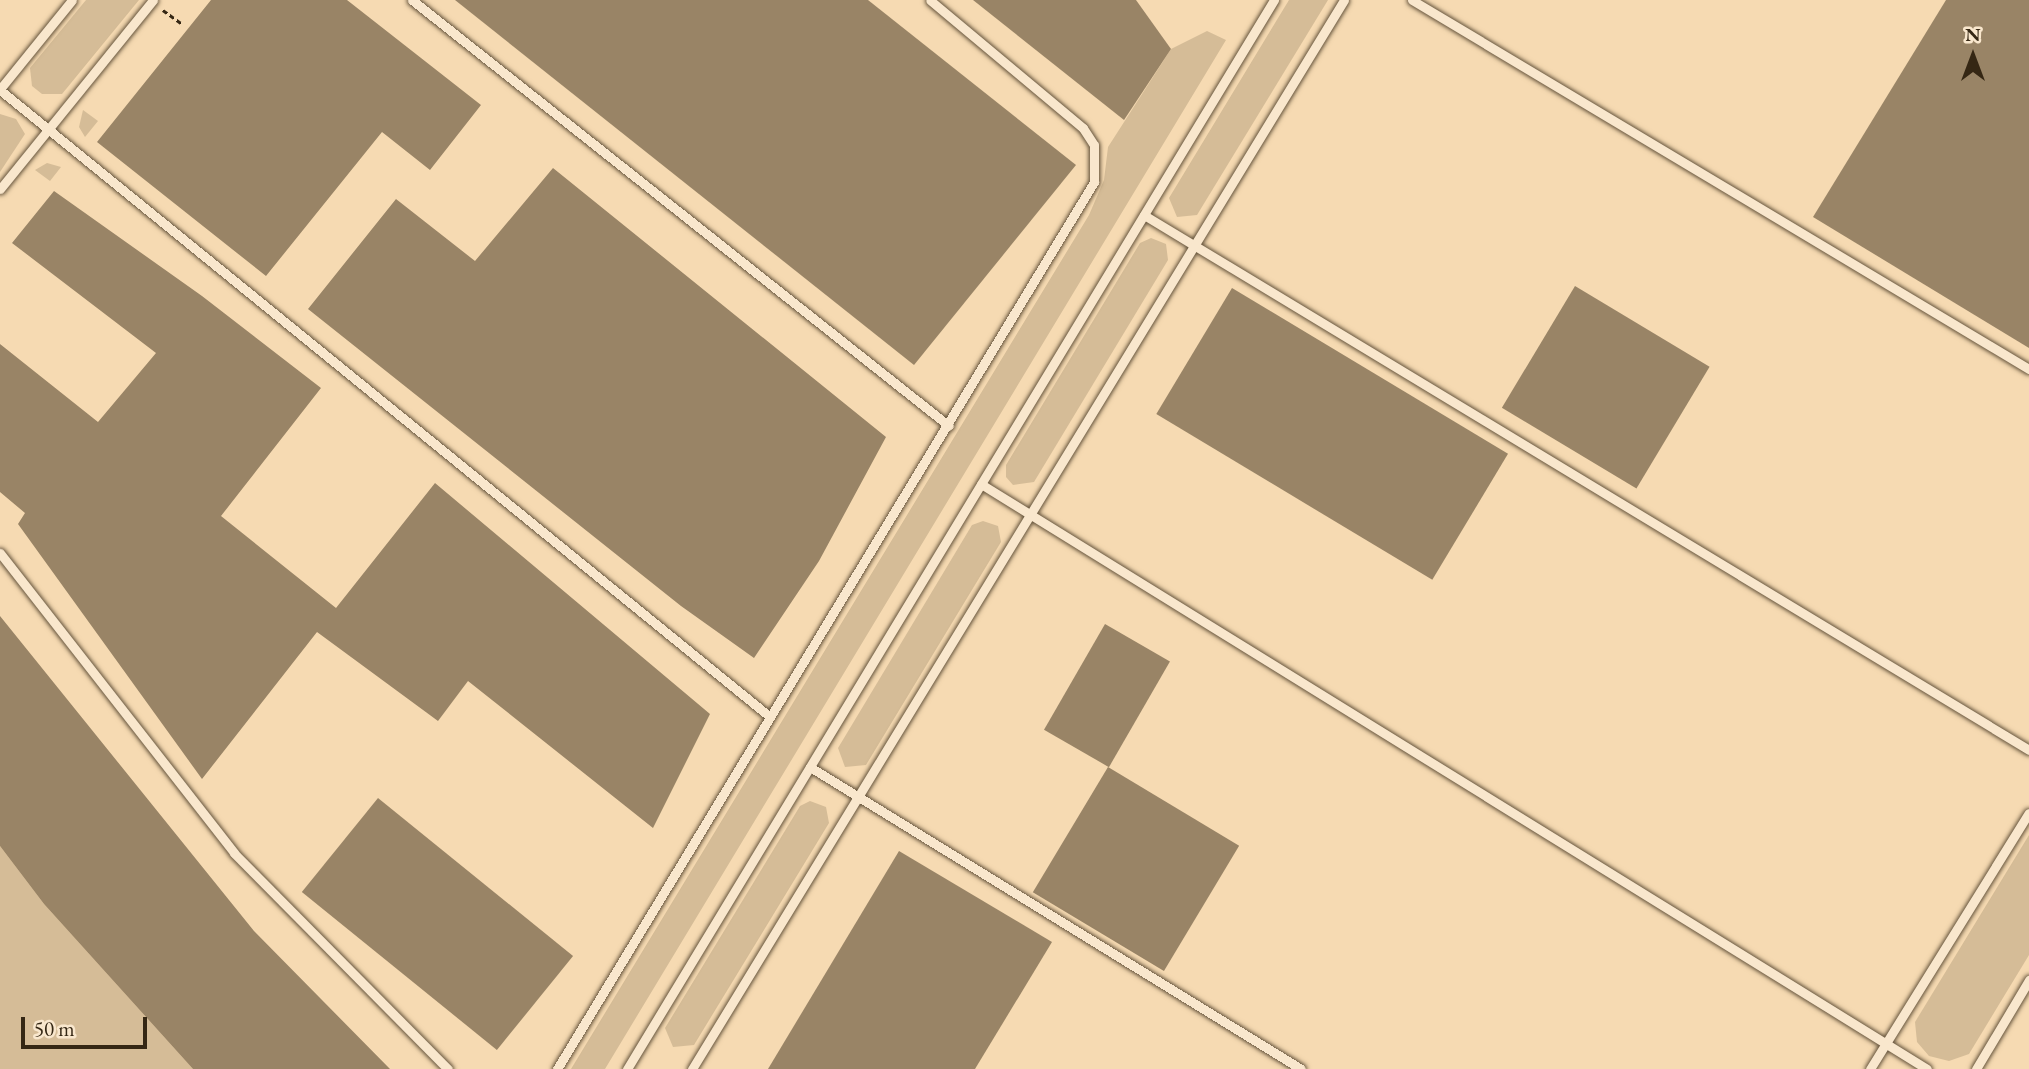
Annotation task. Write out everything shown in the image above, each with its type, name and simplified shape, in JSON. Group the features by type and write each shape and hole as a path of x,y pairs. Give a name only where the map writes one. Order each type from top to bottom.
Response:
{"lane":[{"path":"72,0 0,90 769,716"},
{"path":"0,189 153,0"},
{"path":"412,0 949,426"},
{"path":"557,1069 769,716 949,426 1094,182 1094,145 1067,111 930,0"},
{"path":"627,1069 1274,0"},
{"path":"692,1069 1344,0"},
{"path":"1412,0 2029,369"},
{"path":"1144,215 1195,243 2029,750"},
{"path":"981,484 1031,512 1927,1069"},
{"path":"0,553 234,853 448,1069"},
{"path":"810,767 1301,1069"},
{"path":"1870,1069 2029,813"},
{"path":"1976,1069 2029,981"}],"path":[{"path":"163,10 181,24"}],"shaded area":[{"path":"86,0 139,0 62,94 42,94 32,86 30,68"},
{"path":"1289,0 1328,0 1197,215 1177,217 1169,198"},
{"path":"1207,31 1226,40 605,1069 571,1069 1089,215 1104,180 1108,147 1171,49"},
{"path":"83,110 98,121 85,137 79,127"},
{"path":"0,114 16,119 25,134 0,172"},
{"path":"47,163 61,167 50,181 35,170"},
{"path":"1151,238 1166,244 1168,260 1034,482 1013,485 1006,477 1006,465 1140,243"},
{"path":"983,521 998,526 1001,542 866,765 845,767 838,748 972,525"},
{"path":"810,801 826,807 829,823 694,1045 673,1047 665,1028 800,806"},
{"path":"2029,835 2029,955 1969,1054 1949,1061 1929,1056 1917,1042 1915,1022"},
{"path":"0,846 44,904 193,1069 0,1069"}],"building":[{"path":"211,0 347,0 481,105 430,170 382,132 266,276 97,142"},
{"path":"455,0 868,0 1076,165 914,365"},
{"path":"973,0 1136,0 1171,49 1124,120"},
{"path":"1946,0 2029,0 2029,348 1813,217"},
{"path":"553,168 886,437 819,561 754,658 681,606 308,309 396,199 475,261"},
{"path":"54,191 202,296 321,388 221,516 336,608 435,483 710,714 653,828 468,681 438,721 317,632 202,779 18,524 25,513 0,492 0,344 98,422 156,353 12,243"},
{"path":"1575,286 1710,367 1636,489 1502,408"},
{"path":"1232,288 1508,454 1432,580 1156,414"},
{"path":"0,616 254,931 390,1069 193,1069 44,904 0,846"},
{"path":"1105,624 1170,662 1109,767 1044,730"},
{"path":"1108,767 1239,846 1164,971 1033,892"},
{"path":"378,798 573,956 497,1050 302,892"},
{"path":"899,851 1052,942 975,1069 768,1069"}]}
